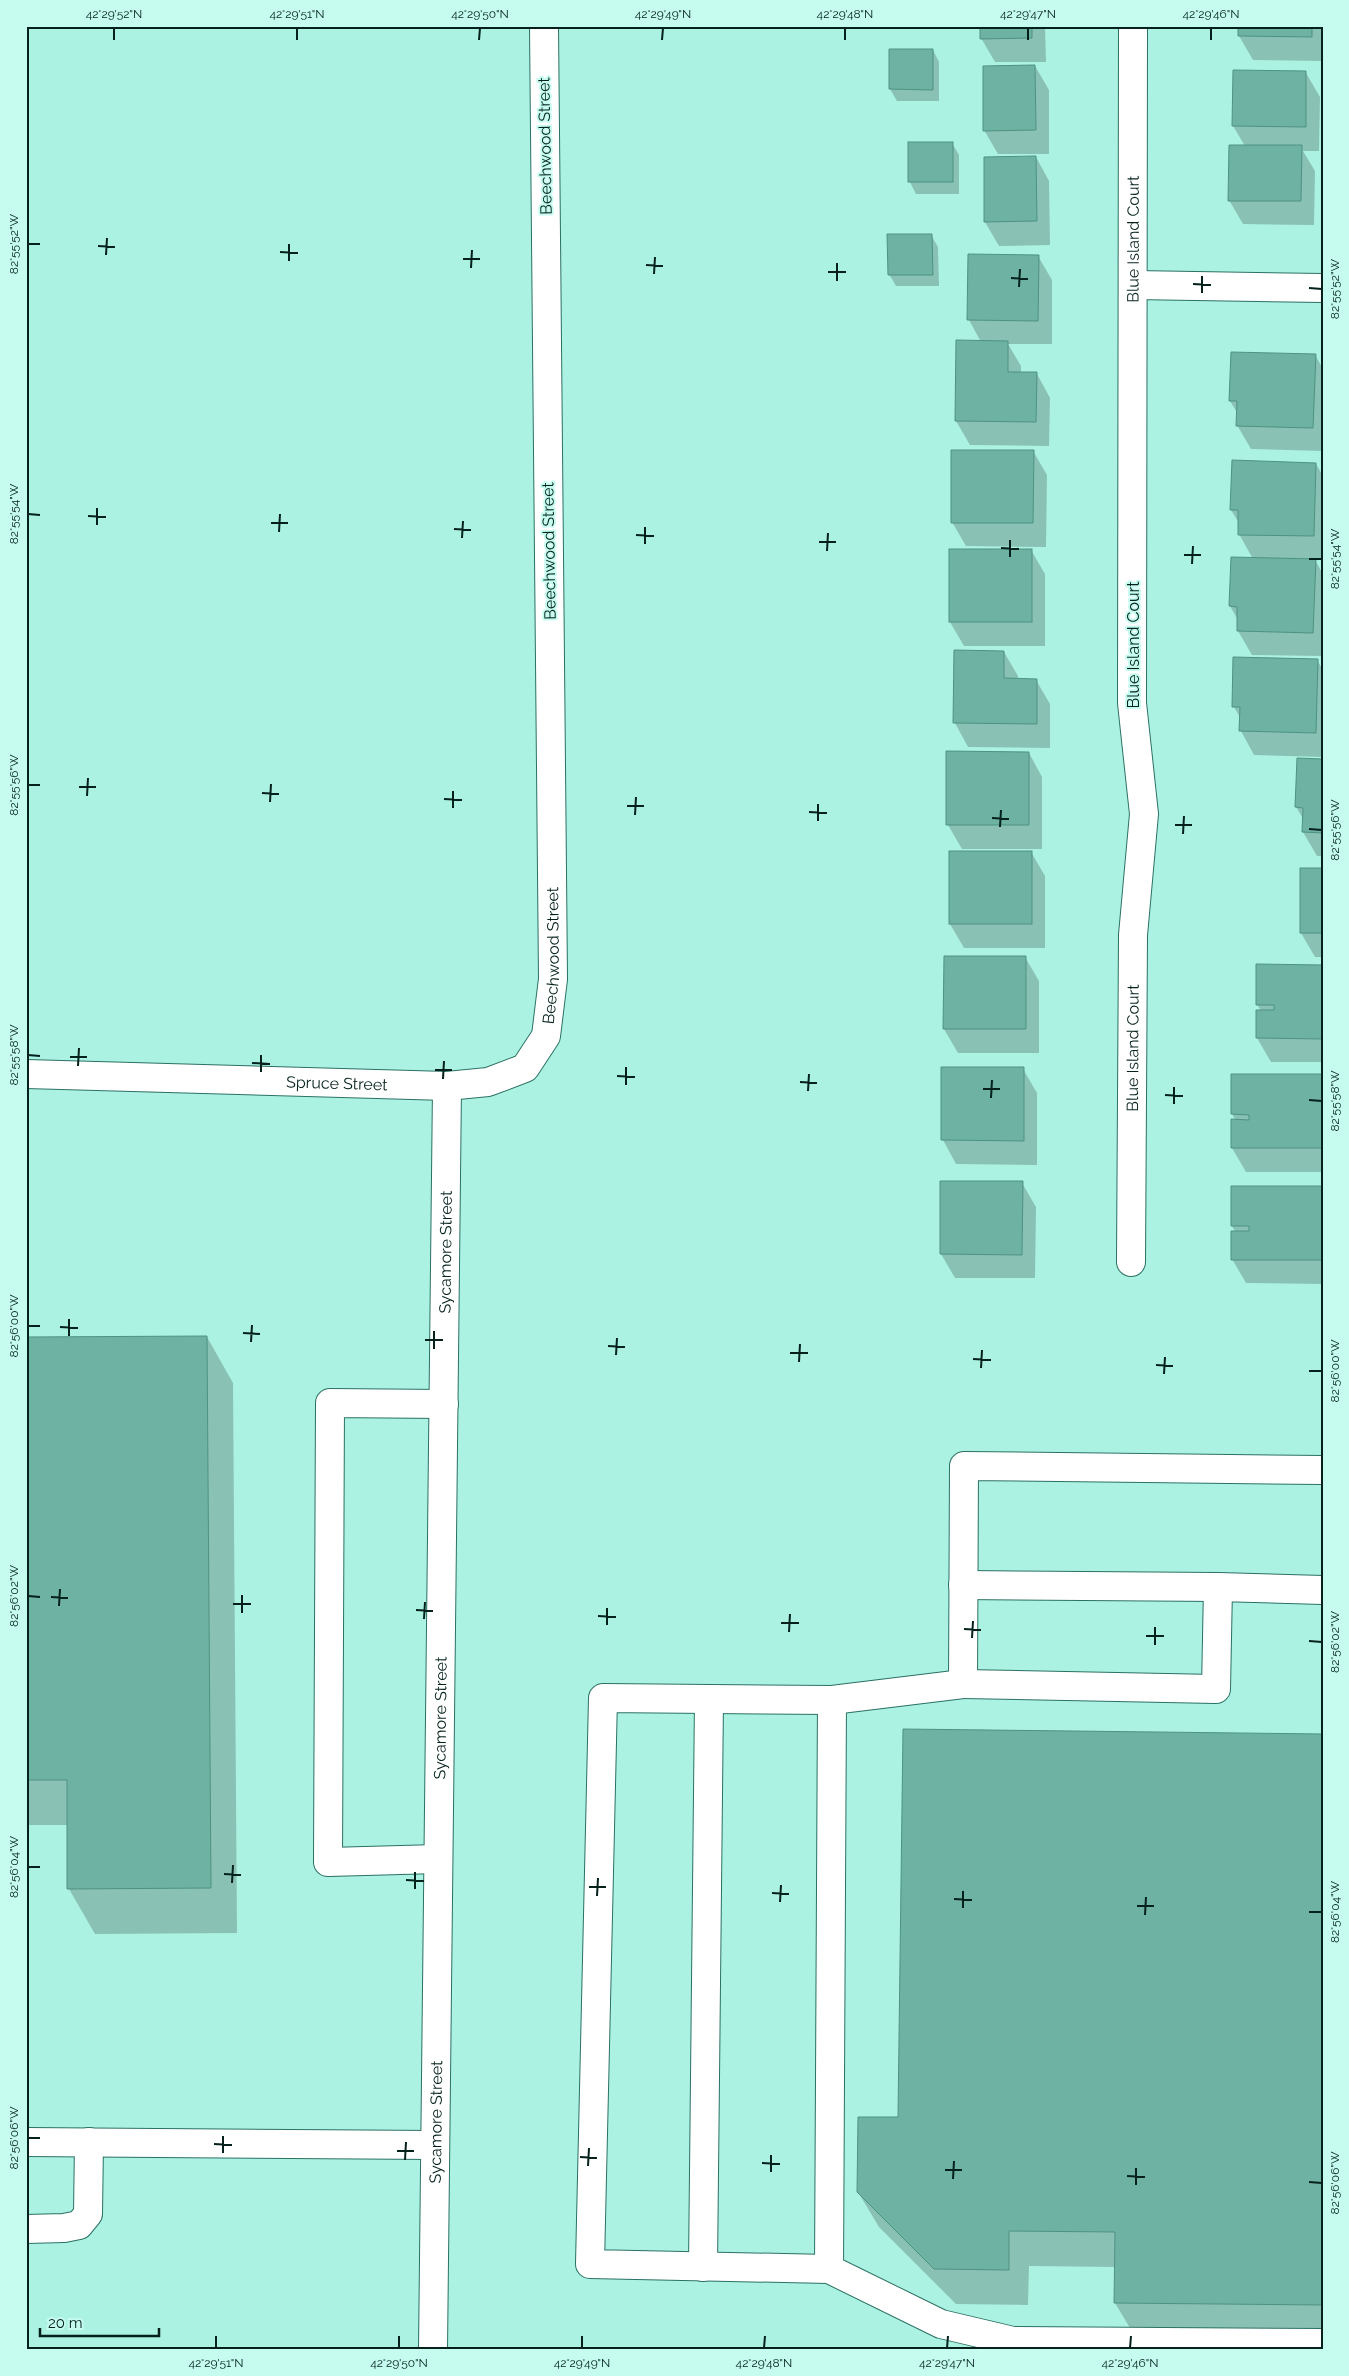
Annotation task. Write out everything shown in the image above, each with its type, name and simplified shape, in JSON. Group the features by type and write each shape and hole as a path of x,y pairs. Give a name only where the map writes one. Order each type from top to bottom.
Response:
{"street":[{"name":"Beechwood Street","path":"525,1068 546,1036 553,979 544,26"},
{"name":"Blue Island Court","path":"1130,1262 1133,935 1144,814 1132,703 1134,26"},
{"path":"1134,285 1323,288"},
{"name":"Spruce Street","path":"26,1074 447,1086 488,1082 525,1068"},
{"name":"Sycamore Street","path":"433,2350 447,1086"},
{"path":"438,1859 328,1862 330,1403 444,1404"},
{"path":"963,1684 964,1466 1323,1470"},
{"path":"963,1585 1323,1590"},
{"path":"1218,1588 1216,1689 963,1684 832,1700 603,1698 590,2264 829,2269 941,2324 1013,2345 1245,2346 1323,2344"},
{"path":"703,2267 709,1699"},
{"path":"829,2269 832,1700"},
{"path":"26,2142 435,2145"},
{"path":"26,2229 64,2228 80,2225 88,2214 89,2142"}],"building":[{"path":"980,26 1032,26 1032,38 980,39"},
{"path":"1238,26 1312,26 1312,37 1238,36"},
{"path":"889,49 933,49 933,90 889,89"},
{"path":"1035,65 1036,130 983,131 983,66"},
{"path":"1233,70 1306,71 1306,127 1232,126"},
{"path":"908,142 953,142 953,182 908,182"},
{"path":"1229,145 1302,145 1301,201 1228,201"},
{"path":"1036,156 1037,221 984,222 984,157"},
{"path":"887,234 932,234 933,275 888,275"},
{"path":"968,254 1039,255 1038,321 967,320"},
{"path":"956,340 1008,341 1008,372 1037,372 1036,422 955,421"},
{"path":"1231,352 1316,354 1313,428 1236,426 1237,401 1229,401"},
{"path":"951,450 1034,450 1033,523 951,523"},
{"path":"1232,460 1316,463 1314,536 1238,535 1238,510 1230,510"},
{"path":"949,549 1032,549 1032,622 949,622"},
{"path":"1231,557 1316,559 1313,633 1237,631 1237,607 1229,606"},
{"path":"954,650 1004,651 1004,678 1037,679 1037,724 953,723"},
{"path":"1233,657 1318,659 1316,733 1239,731 1240,707 1232,707"},
{"path":"946,751 1029,752 1029,825 946,825"},
{"path":"1297,758 1323,759 1323,833 1302,832 1303,808 1295,807"},
{"path":"949,851 1032,851 1032,924 949,924"},
{"path":"1300,868 1323,868 1323,933 1300,933"},
{"path":"944,956 1026,956 1026,1029 943,1029"},
{"path":"1256,964 1323,965 1323,1039 1256,1038 1256,1010 1274,1010 1274,1005 1256,1005"},
{"path":"941,1067 1024,1067 1024,1141 941,1140"},
{"path":"1231,1074 1323,1074 1323,1148 1231,1148 1231,1119 1249,1120 1249,1115 1231,1114"},
{"path":"940,1181 1023,1181 1022,1255 940,1254"},
{"path":"1231,1186 1323,1186 1323,1260 1231,1260 1231,1231 1249,1231 1249,1226 1231,1226"},
{"path":"207,1336 211,1888 67,1889 67,1780 26,1780 26,1337"},
{"path":"903,1729 1323,1734 1323,2305 1114,2303 1115,2232 1009,2231 1009,2270 934,2269 857,2192 858,2117 898,2117"}]}
